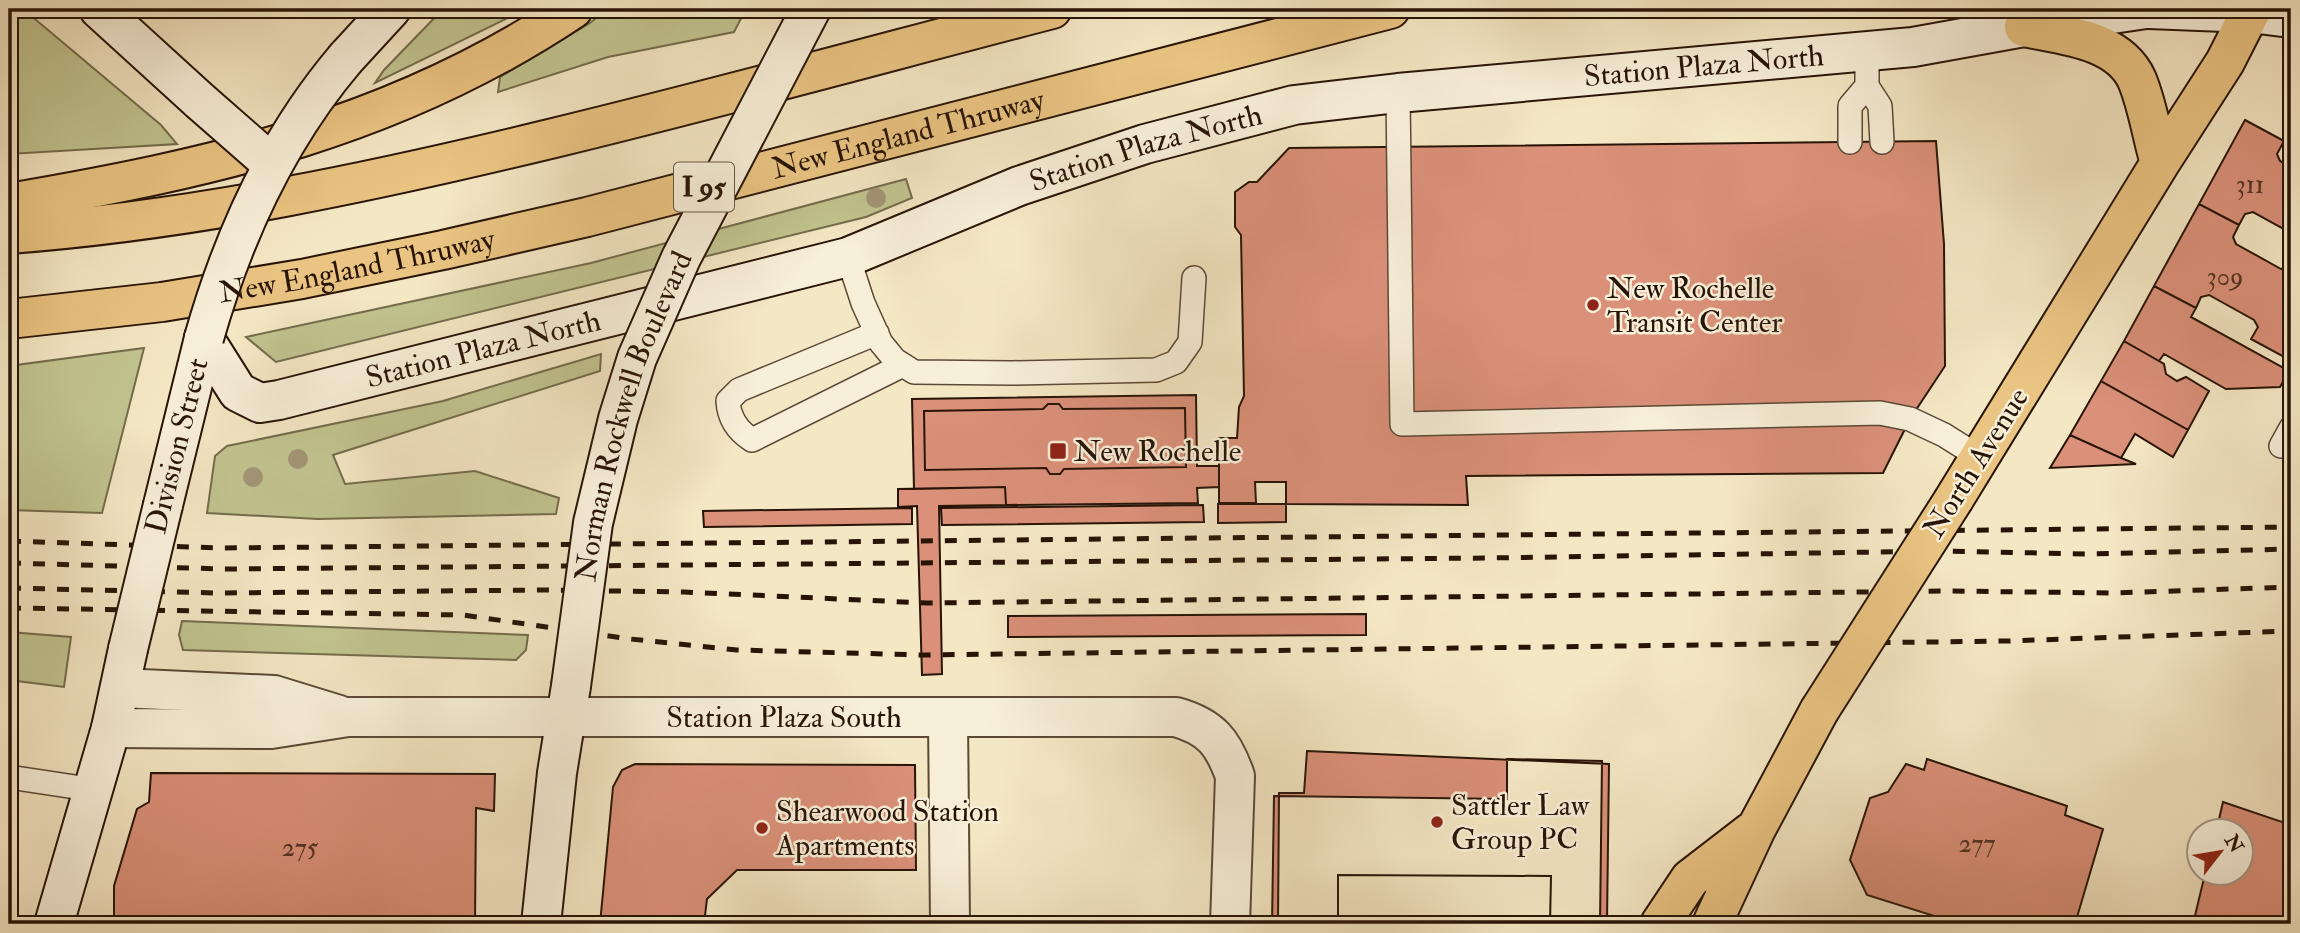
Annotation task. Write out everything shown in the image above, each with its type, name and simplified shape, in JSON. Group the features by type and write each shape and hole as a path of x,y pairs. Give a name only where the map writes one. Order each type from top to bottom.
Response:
{"main road":[{"path":"9,203 97,188 224,160 324,131 380,111 447,82 512,47 573,9"},
{"path":"9,234 185,215 332,189 598,127 1052,9"},
{"name":"New England Thruway","path":"9,319 162,302 302,279 443,250 587,217 1390,9"},
{"name":"North Avenue","path":"1712,924 1756,829 1819,711 2225,62 2251,11"},
{"path":"2024,27 2087,40 2116,55 2136,78 2160,163"},
{"path":"1660,924 1690,878 1756,829"}],"street":[{"path":"99,9 273,165"},
{"name":"Division Street","path":"54,924 111,728 204,338 238,236 273,165 319,91 391,9"},
{"name":"Norman Rockwell Boulevard","path":"541,924 557,773 595,511 618,419 637,358 681,258 811,9"},
{"name":"Station Plaza North","path":"204,338 238,392 260,403 293,397 848,257 1019,186 1145,144 1294,105 1398,93 1867,69 1913,47 2148,9 2251,11 2291,18"},
{"name":"Station Plaza South","path":"120,688 274,695 348,717"},
{"name":"Station Plaza South","path":"111,728 271,729 348,717 569,702 948,718 1175,717 1195,722 1214,736 1228,755 1236,776 1230,924"},
{"path":"948,718 950,924"}],"lane":[{"path":"1867,69 1880,106 1882,142"},
{"path":"1850,142 1850,106 1867,69"},
{"path":"1398,93 1402,424 1880,413 1910,419 1944,435 1979,457"},
{"path":"848,257 863,303 881,343 895,360 914,372 1156,370 1176,362 1190,342 1194,278"},
{"path":"877,333 739,390 728,401 728,411 737,428 752,440 903,365"},
{"path":"9,777 95,790"}],"green space":[{"path":"9,9 23,9 161,125 177,144 9,154"},
{"path":"443,9 521,9 510,17 375,83 384,70"},
{"path":"607,9 746,9 734,32 608,57 498,92 500,77 590,23"},
{"path":"906,179 912,198 866,217 276,362 246,337 591,263"},
{"path":"144,348 102,513 9,510 9,366"},
{"path":"601,354 600,371 333,455 345,484 475,471 559,498 556,514 318,519 207,513 215,456 227,446 443,401"},
{"path":"182,621 528,635 526,650 516,660 183,650 179,635"},
{"path":"9,632 71,637 64,687 9,680"}],"building":[{"path":"2245,120 2284,141 2277,154 2280,161 2291,167 2291,233 2253,212 2245,214 2239,225 2199,204"},
{"name":"New Rochelle Transit Center","path":"1936,141 1944,244 1945,366 1910,419 1883,473 1466,476 1468,505 1286,504 1286,482 1255,482 1256,503 1219,503 1219,438 1237,438 1239,407 1244,396 1241,235 1235,227 1235,192 1249,182 1257,182 1289,148"},
{"path":"2199,204 2239,225 2233,237 2236,244 2281,269 2288,267 2291,262 2291,349 2286,358 2251,339 2258,327 2254,320 2209,295 2201,297 2196,308 2154,286"},
{"path":"2154,286 2196,308 2191,317 2289,371 2280,387 2226,389 2164,354 2159,361 2124,341"},
{"path":"2124,341 2164,364 2166,374 2177,381 2186,377 2209,391 2188,430 2101,381"},
{"path":"2101,381 2188,430 2173,457 2135,434 2121,458 2070,435"},
{"path":"1196,395 1197,466 1219,466 1219,487 1197,488 1198,503 1006,505 1005,487 914,489 912,399","holes":["1048,404 1059,404 1063,409 1185,408 1186,467 1064,469 1060,474 1050,474 1046,468 925,470 924,411 1043,409"]},
{"name":"New Rochelle","path":"1048,404 1059,404 1063,409 1185,408 1186,467 1064,469 1060,474 1050,474 1046,468 925,470 924,411 1043,409"},
{"path":"2070,435 2121,458 2136,464 2050,468"},
{"path":"1005,487 1006,505 939,506 942,674 922,675 917,506 898,507 898,489"},
{"path":"1218,504 1286,504 1286,522 1218,523"},
{"path":"1203,505 1204,522 942,525 941,508"},
{"path":"912,508 912,524 704,527 703,511"},
{"path":"1366,614 1366,635 1008,637 1008,616"},
{"name":"Sattler Law Group PC","path":"1307,751 1609,764 1607,922 1550,924 1551,876 1338,875 1338,924 1278,924 1279,793 1304,793"},
{"name":"Sattler Law Group PC","path":"1507,759 1602,761 1600,924 1272,924 1274,796 1507,799"},
{"path":"1927,759 2067,806 2065,815 2103,829 2075,924 1946,924 1944,919 1867,895 1850,860 1870,798 1888,792 1906,764 1924,770"},
{"name":"Shearwood Station Apartments","path":"635,764 915,765 916,870 737,870 707,899 704,924 600,924 613,787 622,770"},
{"path":"151,773 495,774 494,811 476,808 475,924 114,924 114,886 137,809 149,802"},
{"path":"2223,802 2291,825 2291,924 2193,924 2202,888 2254,888 2254,818 2219,818"},
{"path":"1338,875 1551,876 1550,924 1338,924"}],"railway":[{"path":"9,541 223,548 2291,527"},
{"path":"9,563 224,569 1488,558 1946,551 2087,554 2291,549"},
{"path":"9,588 217,593 542,590 684,592 927,603 1945,591 2114,593 2291,587"},
{"path":"9,608 463,615 630,639 737,650 923,655 2008,641 2291,631"}],"place":[{"name":"New Rochelle Transit Center","path":"1593,305"},
{"name":"New Rochelle","path":"1058,451"},
{"name":"Sattler Law Group PC","path":"1437,822"},
{"name":"Shearwood Station Apartments","path":"762,828"}]}
